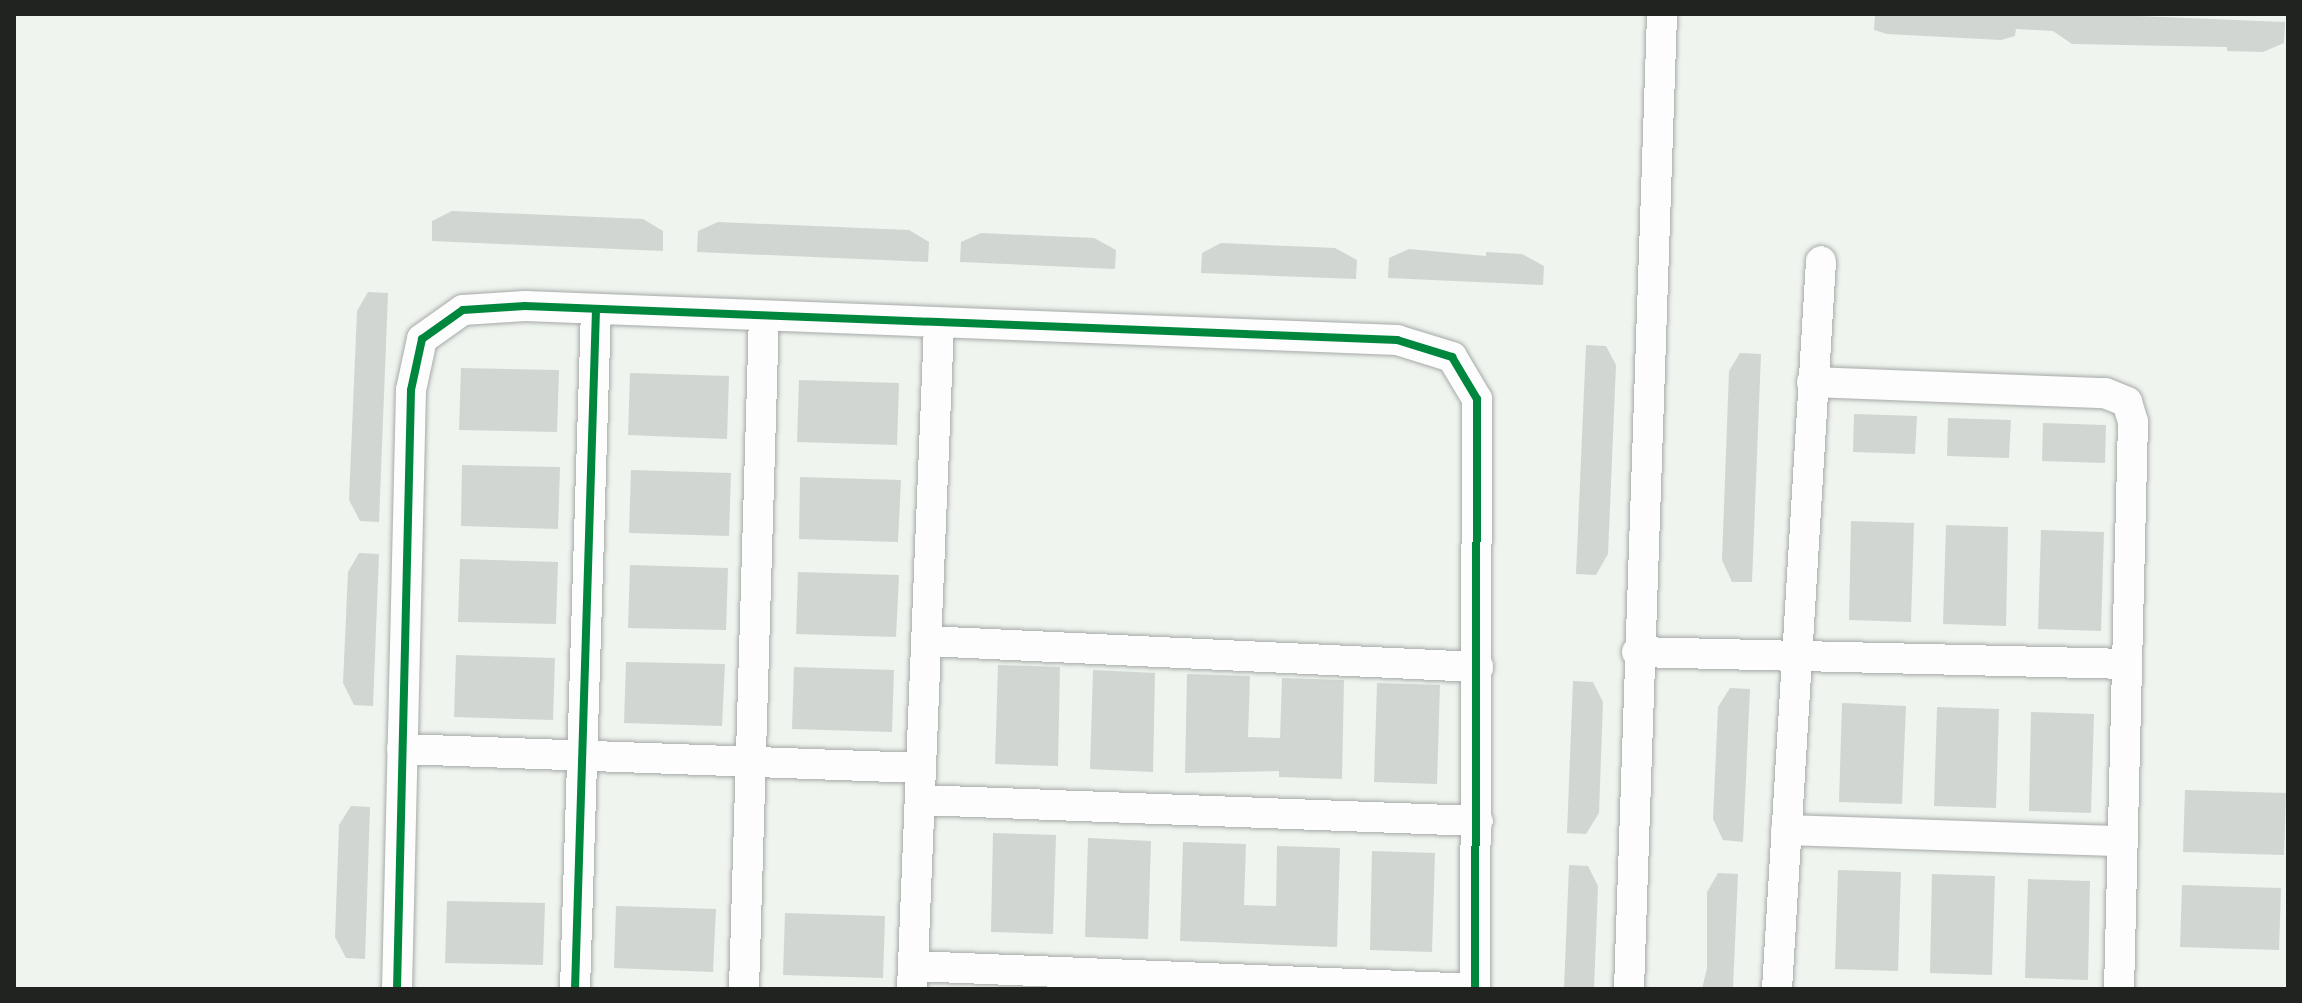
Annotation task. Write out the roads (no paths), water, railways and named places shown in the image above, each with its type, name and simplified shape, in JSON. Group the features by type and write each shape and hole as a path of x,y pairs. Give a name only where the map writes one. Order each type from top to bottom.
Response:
{"street":[{"path":"1629,989 1637,652 1662,14"},
{"path":"1777,989 1794,655 1821,261"},
{"path":"575,989 596,309"},
{"path":"397,989 411,390 422,339 463,310 596,309 939,325 1397,340 1452,357 1477,399 1478,821 1475,989 913,977 939,325"},
{"path":"744,989 764,317"},
{"path":"1812,382 2105,393 2127,402 2133,422 2119,989"},
{"path":"926,641 1478,667"},
{"path":"1637,652 2127,664"},
{"path":"402,749 921,768"},
{"path":"920,800 1478,821"},
{"path":"1786,830 2123,841"}]}
